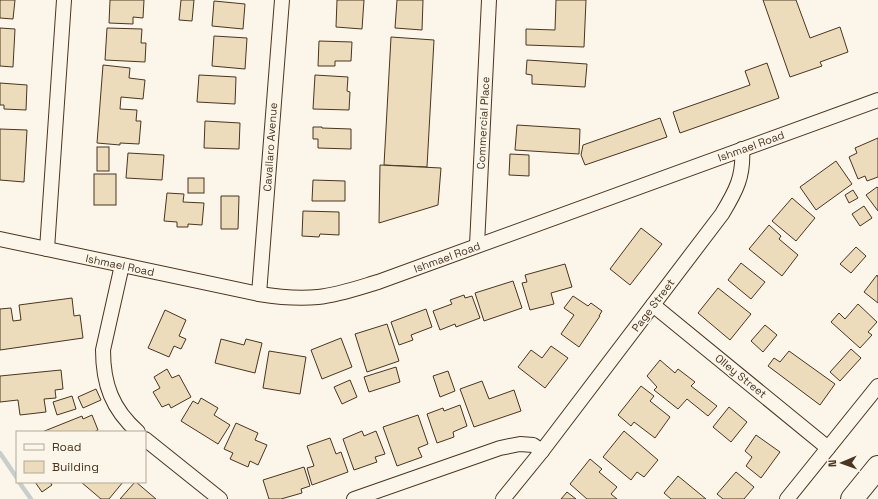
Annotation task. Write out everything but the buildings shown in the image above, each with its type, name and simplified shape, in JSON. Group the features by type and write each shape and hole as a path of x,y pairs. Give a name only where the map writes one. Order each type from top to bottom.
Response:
{"main road":[{"path":"852,499 878,467"}],"street":[{"path":"47,249 64,0"},
{"name":"Cavallaro Avenue","path":"259,294 282,0"},
{"name":"Commercial Place","path":"478,245 489,0"},
{"name":"Ishmael Road","path":"0,239 259,294 290,298 304,298 342,293 378,282 742,148 878,100"},
{"name":"Page Street","path":"503,499 542,451 722,214 737,187 741,174 743,161 742,148"},
{"path":"122,265 103,360 105,379 116,407 130,425 137,431"},
{"name":"Olley Street","path":"653,305 828,448"},
{"path":"787,499 878,386"},
{"path":"146,439 220,499"},
{"path":"354,499 500,448 520,444 533,445 542,451"}],"waterway":[{"path":"0,453 16,477"},
{"path":"20,483 31,499"}]}
